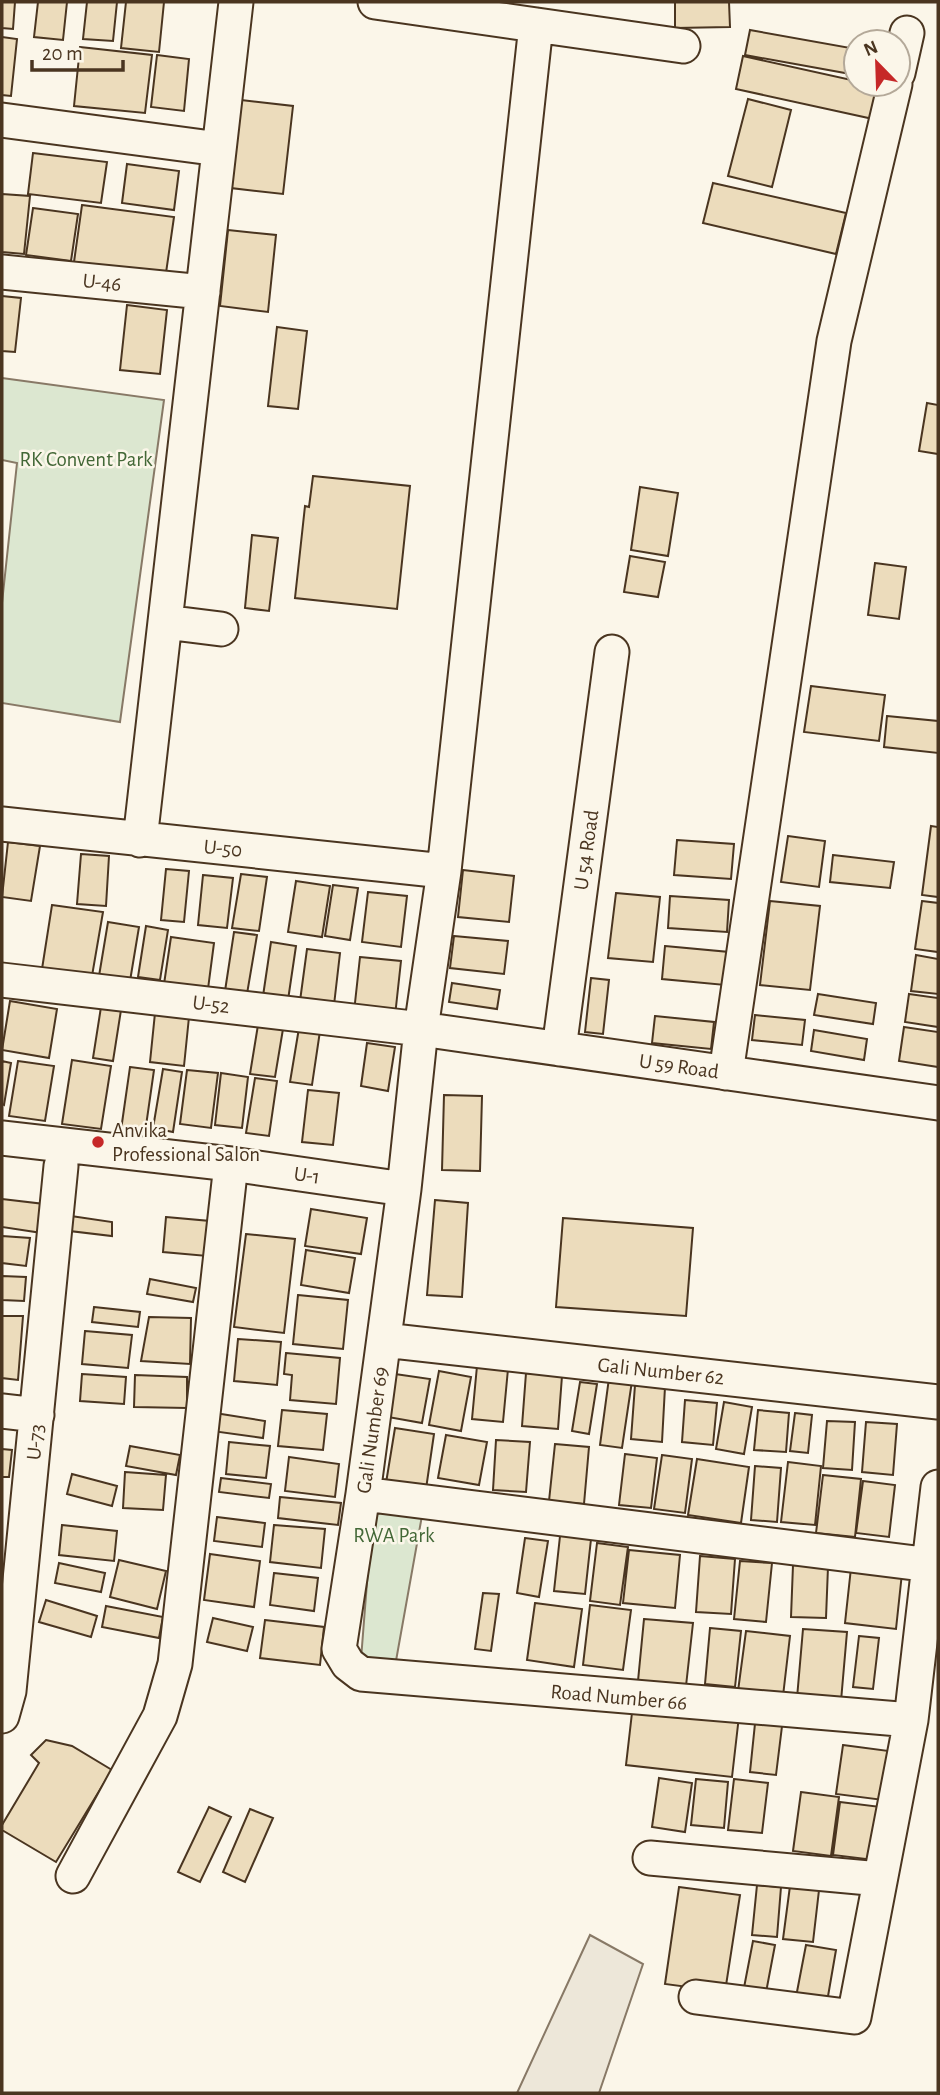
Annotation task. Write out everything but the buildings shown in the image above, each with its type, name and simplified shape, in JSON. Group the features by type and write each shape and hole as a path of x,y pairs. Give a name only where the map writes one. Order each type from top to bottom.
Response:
{"street":[{"path":"140,840 236,2"},
{"path":"375,2 683,46"},
{"name":"Gali Number 69","path":"339,1649 384,1340 421,1029 444,871 537,25"},
{"path":"726,1073 834,341 892,98"},
{"path":"2,120 219,149"},
{"name":"U-46","path":"2,272 203,292"},
{"path":"165,622 221,629"},
{"name":"U 54 Road","path":"559,1049 612,652"},
{"name":"U-50","path":"2,824 444,871"},
{"name":"U-52","path":"2,980 421,1029"},
{"name":"U 59 Road","path":"421,1029 938,1103"},
{"name":"U-1","path":"2,1138 402,1200"},
{"name":"U-1","path":"2,1158 61,1166 230,1174"},
{"name":"U-73","path":"4,1699 37,1415 61,1166"},
{"path":"74,1876 160,1716 175,1664 230,1174"},
{"name":"Gali Number 62","path":"384,1340 938,1402"},
{"path":"2,1411 37,1415"},
{"path":"696,1997 854,2017 911,1720 934,1566 938,1487"},
{"path":"363,1494 934,1566"},
{"name":"Road Number 66","path":"339,1649 348,1664 361,1674 911,1720"},
{"path":"650,1858 880,1879"}],"green space":[{"name":"RK Convent Park","path":"2,378 164,400 120,722 2,703 2,603 17,463 2,460"},
{"name":"RWA Park","path":"373,1506 423,1510 394,1672 360,1672"}],"shaded area":[{"path":"590,1935 643,1964 599,2093 517,2093"}],"place":[{"name":"Anvika Professional Salon","path":"98,1142"}]}
